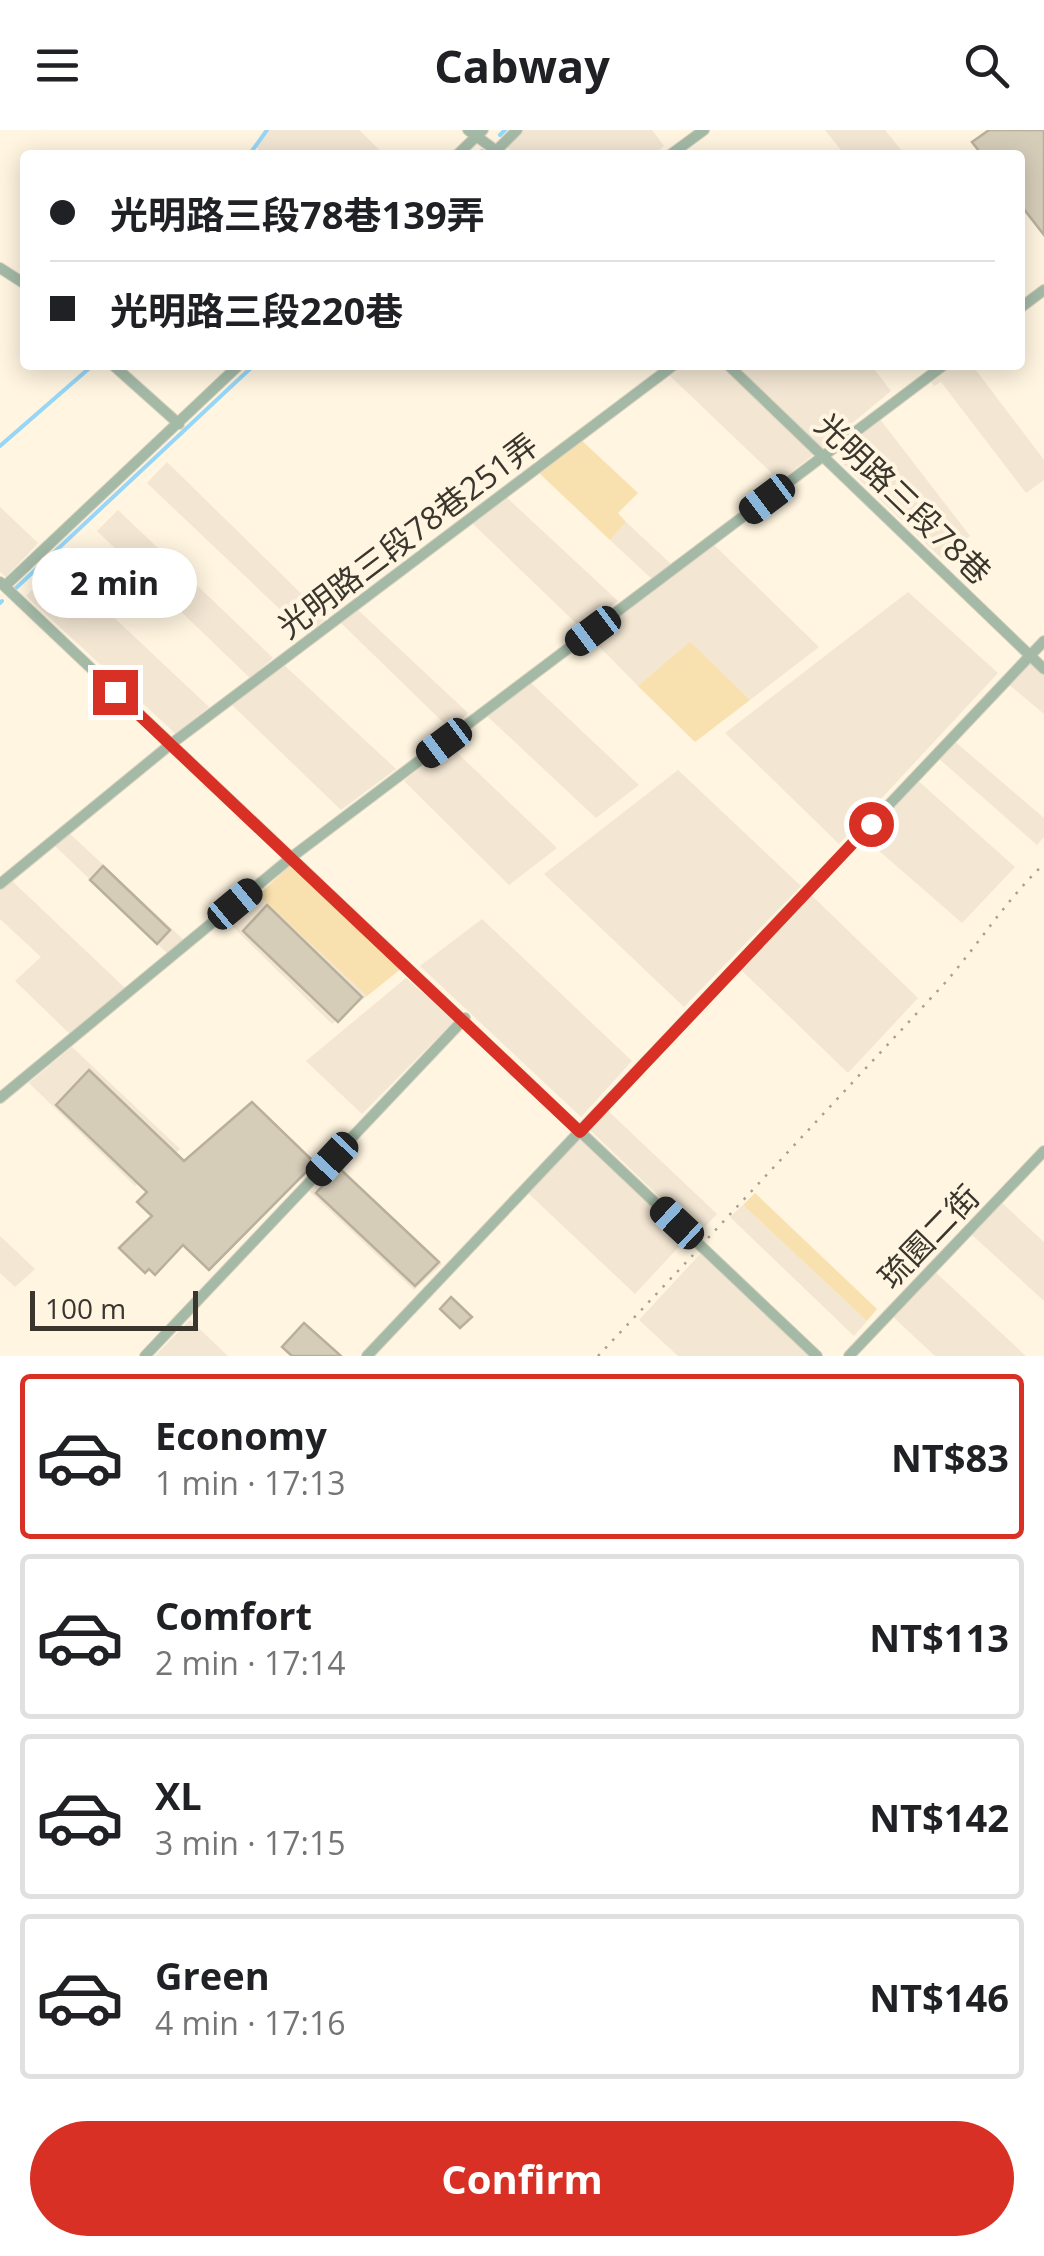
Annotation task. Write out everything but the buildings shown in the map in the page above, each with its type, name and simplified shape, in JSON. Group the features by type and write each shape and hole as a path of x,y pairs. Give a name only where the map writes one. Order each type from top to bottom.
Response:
{"street":[{"path":"677,150 704,130"},
{"path":"476,132 497,150"},
{"path":"119,370 179,424"},
{"path":"235,370 2,584 294,856 817,1356"},
{"name":"光明路三段78巷251弄","path":"0,884 170,744 667,370"},
{"name":"光明路三段78巷","path":"733,370 1044,669"},
{"path":"0,1098 294,856 937,370"},
{"path":"368,1356 1044,640"},
{"path":"145,1356 465,1018"},
{"name":"琉園二街","path":"849,1356 1044,1151"}],"path":[{"path":"598,1356 944,984 1008,899 1044,864"}],"shaded area":[{"path":"269,130 359,130 380,150 259,150 256,147"},
{"path":"520,130 652,130 664,146 659,150 510,150 505,145"},
{"path":"825,130 885,130 901,150 841,150"},
{"path":"725,370 814,454 780,481 667,373"},
{"path":"738,370 875,370 891,391 821,449"},
{"path":"943,370 976,370 1044,460 1044,480 1026,493 941,382 934,386 930,380"},
{"path":"879,418 970,536 941,558 840,461 839,448"},
{"path":"579,438 638,493 618,513 626,522 610,540 538,472"},
{"path":"167,462 326,618 307,635 147,483"},
{"path":"505,496 618,601 582,629 470,521"},
{"path":"0,507 38,543 6,577 0,572"},
{"path":"118,510 273,658 250,678 97,531"},
{"path":"626,522 672,565 653,580 610,540"},
{"path":"713,544 819,647 750,700 690,643 638,686 590,637"},
{"path":"57,564 209,707 176,734 26,596"},
{"path":"908,592 998,673 839,844 725,733"},
{"path":"357,609 468,713 450,729 340,622"},
{"path":"690,642 750,700 695,742 638,686"},
{"path":"1031,661 1044,673 1044,714 1007,683"},
{"path":"284,665 396,769 341,810 231,704"},
{"path":"530,682 639,785 596,818 486,715"},
{"path":"953,740 1044,818 1044,837 1037,845 937,757"},
{"path":"448,744 557,848 509,885 404,781"},
{"path":"678,770 801,886 684,1007 544,874"},
{"path":"916,779 1015,867 962,923 862,836"},
{"path":"69,833 185,941 167,953 54,845"},
{"path":"292,864 402,968 367,996 258,895"},
{"path":"11,880 125,988 70,1034 15,981 41,957 0,919 0,889"},
{"path":"808,892 918,998 848,1073 737,966"},
{"path":"258,895 367,996 332,1024 228,922"},
{"path":"482,919 632,1061 581,1117 420,966"},
{"path":"406,978 454,1021 362,1114 306,1061"},
{"path":"72,1047 180,1149 135,1186 29,1083"},
{"path":"605,1108 717,1214 698,1234 587,1127"},
{"path":"577,1137 687,1238 635,1294 527,1192"},
{"path":"334,1162 442,1264 414,1290 309,1191"},
{"path":"755,1193 877,1309 867,1321 743,1205"},
{"path":"1000,1201 1044,1242 1044,1301 970,1233"},
{"path":"743,1205 867,1321 854,1336 730,1217"},
{"path":"0,1236 35,1269 15,1287 0,1273"},
{"path":"702,1252 811,1356 678,1356 639,1320"},
{"path":"932,1269 1026,1356 935,1356 890,1314"},
{"path":"190,1320 228,1356 155,1356"}],"waterway":[{"path":"253,150 267,130"},
{"path":"500,135 505,130"},
{"path":"0,446 87,370"},
{"path":"16,588 249,370"}],"route":[{"path":"115,692 437,991 580,1132 871,824"}]}
